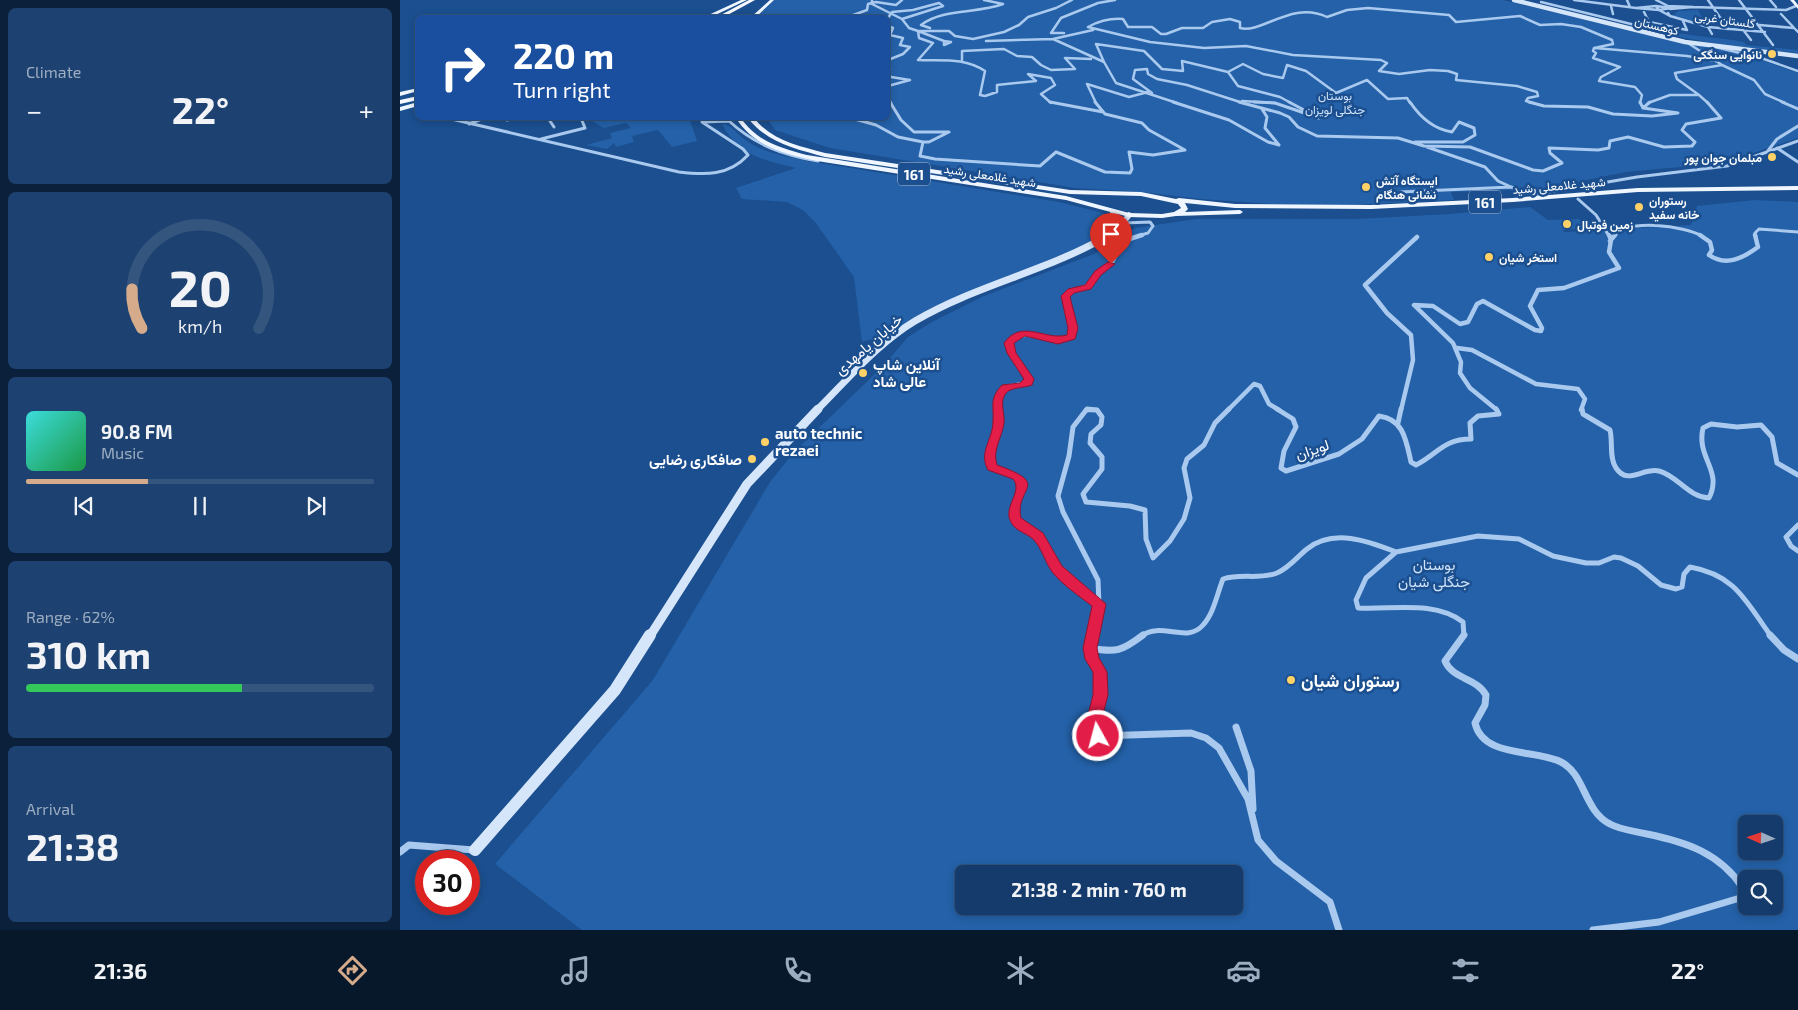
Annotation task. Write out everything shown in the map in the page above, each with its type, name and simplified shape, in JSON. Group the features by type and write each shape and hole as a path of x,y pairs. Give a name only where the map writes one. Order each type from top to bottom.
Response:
{"highway":[{"path":"722,15 753,0"},
{"path":"732,15 761,0"},
{"path":"400,107 415,104"}],"main road":[{"path":"712,15 746,0"},
{"path":"755,15 772,0"},
{"name":"کوهستان","path":"1514,0 1685,42 1750,51 1798,55"},
{"name":"کوهستان","path":"1520,0 1555,7 1687,41 1798,55"},
{"path":"1792,0 1797,7"},
{"path":"400,94 415,90"},
{"name":"شهید غلامعلی رشید","path":"741,120 751,133 771,144 801,155 840,164 1056,196 1129,216 1148,217 1201,212 1375,213 1667,194 1798,192"},
{"name":"شهید غلامعلی رشید","path":"752,120 770,136 793,146 825,155 1035,187 1108,194 1141,194 1200,203 1343,208 1517,200 1661,189 1798,188"},
{"path":"1173,200 1185,206 1185,209 1176,214"},
{"path":"1200,203 1194,207 1201,212"},
{"path":"1113,212 1119,218 1118,230"},
{"path":"1118,230 1129,216"},
{"name":"خیابان یامهدی","path":"475,850 615,690 747,484 773,454 875,352 915,321 971,295 1060,262 1118,230"}],"street":[{"path":"854,15 867,10 866,4 871,2 896,5 902,0"},
{"path":"984,0 1003,4 968,14 936,18 921,24 949,31 954,36 992,38 1021,24 1026,18 1052,11 1072,0"},
{"path":"1076,33 1051,33 1061,18 1098,4 1115,0"},
{"path":"1574,0 1599,5 1659,10 1693,8"},
{"path":"1597,0 1599,5"},
{"path":"1627,0 1630,7"},
{"path":"1655,0 1669,10 1670,16"},
{"path":"1655,0 1659,10"},
{"path":"1708,0 1728,29"},
{"path":"1739,0 1773,45"},
{"path":"1770,0 1777,8 1790,12"},
{"path":"871,2 902,19 909,28 944,41 944,44 951,42 1053,39 1093,30"},
{"path":"1541,2 1555,7 1676,35"},
{"path":"890,14 917,10 939,3 943,6 902,19"},
{"path":"1611,6 1613,14"},
{"path":"1636,8 1665,6 1792,9 1797,7"},
{"path":"1594,48 1613,44 1612,40 1581,27 1561,24 1540,25 1520,16 1456,22 1449,15 1386,8 1353,8 1327,16 1316,11 1281,15 1247,30 1240,28 1240,22 1237,20 1230,19 1212,22 1199,28 1182,28 1166,34 1161,34 1152,27 1128,27 1123,19 1117,18 1096,22 1088,27 1093,30 1150,42 1204,48 1246,46 1293,55 1381,60 1387,63 1379,71 1388,75 1402,76 1440,70 1451,71 1457,74 1456,80 1516,84 1537,92 1538,96 1528,98 1526,101 1544,106 1576,106 1613,114 1659,116 1678,113 1643,108"},
{"path":"1582,12 1590,9"},
{"name":"گلستان غربی","path":"1659,10 1683,21 1708,27 1765,32"},
{"name":"گلستان غربی","path":"1644,12 1649,22 1687,30 1683,21"},
{"path":"1601,17 1608,14"},
{"path":"1781,14 1798,32"},
{"path":"1620,22 1627,18"},
{"path":"1638,26 1644,22"},
{"path":"1759,25 1794,28"},
{"path":"1708,27 1712,34"},
{"path":"1661,31 1668,28"},
{"path":"918,31 949,31"},
{"path":"918,31 918,38 933,43 918,60 962,60 977,64 984,71 980,95 986,96 997,92 997,86 1003,83 1036,81 1028,74 1051,78 1056,85 1042,94 1051,103 1103,112 1142,124 1149,130 1185,150 1153,155 1129,152 1132,169 1130,172 1105,172 1056,152 1040,166 1013,162 934,159 920,156 923,142"},
{"path":"1744,31 1751,40"},
{"path":"890,35 903,38 900,45 910,47 900,56 890,59"},
{"path":"1053,39 1104,62"},
{"path":"1685,42 1716,61 1754,80 1765,94 1798,109"},
{"path":"1234,100 1275,103 1319,118 1280,97 1238,86 1228,72 1182,61 1183,71 1162,69 1144,51 1096,44 1116,83 1152,93 1229,120 1268,142 1279,145 1265,128 1267,117 1262,109"},
{"path":"1712,46 1761,58 1798,71"},
{"path":"1594,48 1687,56 1716,61"},
{"path":"1594,48 1593,51 1596,53 1593,58 1620,67 1601,77 1599,81 1636,86 1642,91 1643,97 1640,102 1643,108"},
{"path":"962,60 962,51 969,49 990,51 1004,49 1017,56 1032,57 1040,67 1065,72 1075,69 1065,58 1096,59"},
{"path":"1750,51 1761,58"},
{"path":"1228,72 1243,64 1263,74 1283,78 1287,65 1306,71 1336,92 1367,80 1388,99 1407,98 1418,114 1444,132 1452,132 1459,122 1474,128 1475,135 1464,142 1409,142"},
{"path":"1424,146 1470,147 1519,166 1543,171 1562,163 1550,153 1549,148 1598,150 1608,148 1610,141 1616,137 1631,138 1660,146 1692,146 1695,142 1682,130 1686,124 1721,118 1711,109 1708,101 1677,79 1675,73 1722,64"},
{"path":"1152,93 1133,79 1135,70 1147,69 1148,74 1157,79 1187,85 1280,113 1289,117 1298,126 1317,136 1398,138 1485,168 1498,181 1521,192 1551,197"},
{"path":"890,77 910,80 890,85"},
{"path":"1103,112 1094,101 1088,84 1129,97 1148,92"},
{"path":"1643,108 1652,100 1663,96 1700,95"},
{"path":"859,120 876,124 898,137 923,142 929,142 949,132 914,132 901,120 890,101"},
{"path":"454,120 679,172 706,176 730,170 743,164 748,155 743,149 702,122"},
{"path":"467,124 478,120"},
{"path":"549,120 554,127"},
{"path":"539,139 585,128 586,125 582,120"},
{"path":"702,122 716,120"},
{"path":"725,120 747,137 768,148 798,157 840,164"},
{"path":"1767,152 1772,141 1798,126"},
{"path":"1543,193 1637,177 1727,166 1797,142"},
{"path":"1778,148 1798,162"},
{"path":"1400,192 1511,187"},
{"path":"1517,200 1521,196 1521,192"},
{"path":"1417,237 1365,285 1387,312 1411,335 1413,360 1398,423 1404,430 1411,462 1416,465 1426,461 1441,444 1456,438 1471,440 1470,423 1478,416 1499,414 1496,408 1470,388 1460,374 1462,364 1457,348 1414,305 1422,303 1432,304 1460,324 1468,322 1477,304 1483,301 1535,330 1541,331 1542,328 1530,306 1538,290 1564,288 1619,268 1609,252 1610,241 1604,226 1596,215 1578,199"},
{"path":"1124,223 1150,222 1153,226 1148,232 1123,240 1111,264 1098,273 1088,287 1067,293 1065,299 1073,328 1072,337 1058,341 1034,333 1023,333 1012,338 1009,343 1012,353 1029,379 1028,383 1022,386 1005,388 1000,394 996,408 999,422 989,457 992,468 1017,476 1022,488 1014,511 1016,519 1021,526 1038,536 1058,570 1099,604 1090,648 1092,659 1100,672 1100,695 1093,727 1094,732 1098,736 1106,737 1176,732 1192,733 1206,738 1219,748 1248,799 1258,840 1276,861 1330,902 1339,930"},
{"path":"1610,241 1618,231 1623,229 1668,226 1681,228 1710,242 1713,246 1710,257 1734,260 1745,257 1758,247 1755,237 1756,231 1759,228 1798,232"},
{"path":"1457,348 1472,350 1536,384 1578,389 1586,399 1581,411 1583,414 1610,430 1613,441 1610,452 1616,470 1624,476 1629,477 1640,472 1656,470 1675,478 1694,493 1710,498 1715,483 1714,475 1700,448 1703,428 1711,424 1734,428 1753,423 1761,424 1772,438 1777,463 1798,475"},
{"name":"لویزان","path":"1099,604 1098,580 1063,512 1058,496 1069,456 1073,427 1087,409 1098,410 1102,417 1101,425 1091,434 1090,444 1099,450 1102,458 1102,471 1083,494 1086,502 1095,505 1132,504 1145,510 1146,539 1153,558 1170,542 1184,519 1190,498 1184,468 1187,459 1204,445 1215,422 1254,384 1260,386 1269,404 1293,418 1296,426 1281,460 1281,468 1286,471 1339,454 1362,439 1378,416 1386,416 1398,423"},
{"path":"1798,526 1786,537 1798,551"},
{"path":"1593,930 1659,922 1708,909 1740,898 1743,888 1730,870 1701,847 1670,838 1626,830 1604,820 1585,800 1571,772 1563,763 1510,750 1484,738 1476,730 1474,723 1478,713 1486,707 1488,697 1483,688 1454,675 1447,668 1445,661 1463,640 1465,631 1459,618 1442,611 1415,607 1370,610 1358,608 1356,600 1366,578 1396,552 1478,536 1504,536 1519,540 1564,560 1592,564 1614,557 1621,558 1638,566 1661,585 1676,589 1682,587 1686,570 1690,567 1706,569 1725,580 1742,595 1784,651 1798,659"},
{"path":"1090,648 1112,651 1126,648 1150,630 1162,628 1189,634 1199,630 1206,619 1223,579 1233,574 1269,576 1280,572 1320,540 1344,539 1378,545 1396,552"},
{"path":"1236,727 1252,771 1253,817"},
{"path":"400,852 409,846 475,850"}],"green space":[{"name":"بوستان جنگلی لویزان","path":"774,0 1503,0 1682,42 1747,55 1798,73 1798,138 1744,156 1702,165 1626,172 1538,190 1532,187 1515,190 1451,192 1454,200 1351,205 1273,204 1075,188 830,148 775,130 768,120 890,120 890,15 757,15"},
{"path":"1698,10 1707,26 1672,16 1678,11"},
{"path":"1669,31 1744,42 1746,45 1798,50 1798,53 1729,46 1663,34"},
{"path":"590,120 690,120 697,141 672,147 658,130 632,136 634,142 616,147 614,143 607,149 586,145 612,138 610,133 631,128 626,123 604,128"},
{"path":"722,124 731,127 758,148 782,156 1059,202 1103,213 1114,220 1116,227 1105,235 1052,262 929,309 889,334 862,342 854,277 815,222 803,210 787,202 742,199 736,188 796,168 763,159 744,150 729,135"},
{"name":"بوستان جنگلی شیان","path":"1755,200 1798,202 1798,930 582,930 495,864 653,680 770,482 793,453 883,366 908,337 932,322 984,296 1094,254 1135,228 1196,219 1357,219 1530,207 1548,220 1579,219 1590,228 1562,230 1565,232 1691,225 1697,206"}],"place":[{"name":"نانوایی سنگکی","path":"1772,54"},
{"name":"مبلمان جوان پور","path":"1772,157"},
{"name":"ایستگاه آتش نشانی هنگام","path":"1366,187"},
{"name":"رستوران خانه سفید","path":"1639,207"},
{"name":"زمین فوتبال","path":"1567,224"},
{"name":"استخر شیان","path":"1489,257"},
{"name":"آنلاین شاپ عالی شاد","path":"863,373"},
{"name":"auto technic rezaei","path":"765,442"},
{"name":"صافکاری رضایی","path":"752,459"},
{"name":"رستوران شیان","path":"1291,680"}],"route":[{"path":"1098,736 1094,732 1093,727 1100,695 1100,672 1092,659 1090,648 1099,604 1058,570 1048,557 1038,536 1021,526 1016,519 1014,511 1022,488 1021,482 1017,476 992,468 989,457 999,422 996,408 1000,394 1009,386 1022,386 1028,383 1029,379 1028,374 1008,347 1012,338 1023,333 1034,333 1058,341 1068,340 1073,335 1073,328 1065,296 1071,291 1084,289 1091,285 1098,273 1111,264"}]}
